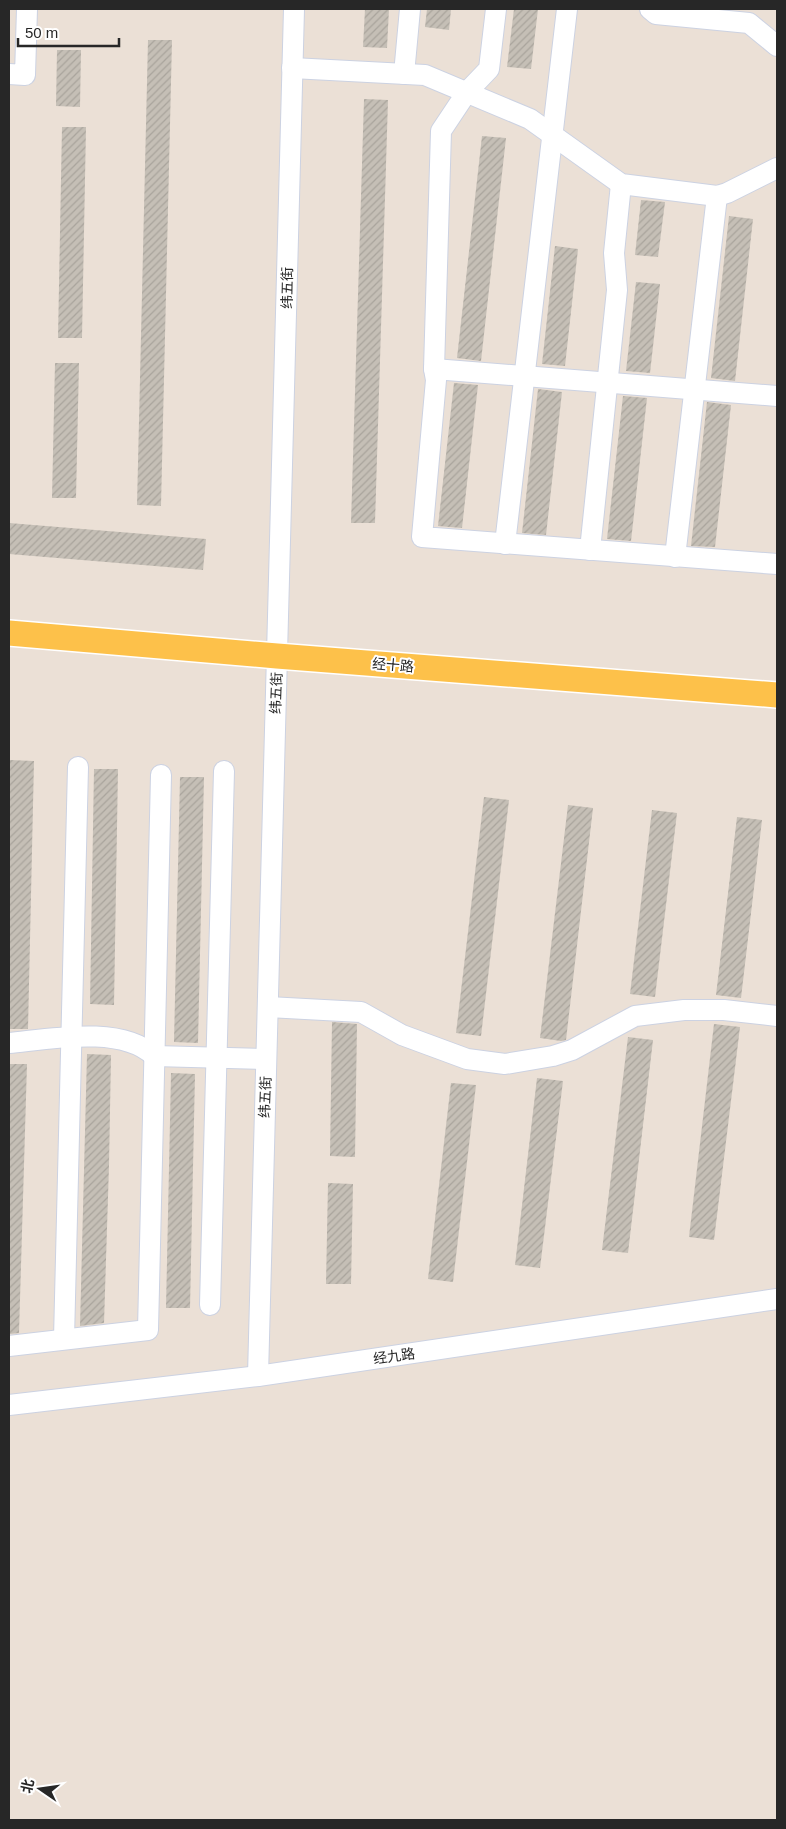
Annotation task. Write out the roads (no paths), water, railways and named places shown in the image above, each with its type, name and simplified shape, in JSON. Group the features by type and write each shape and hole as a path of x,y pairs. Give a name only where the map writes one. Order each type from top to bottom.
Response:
{"main road":[{"name":"经十路","path":"9,632 277,656 777,695"}],"street":[{"path":"9,74 25,74 27,9"},
{"name":"纬五街","path":"258,1376 294,9"},
{"path":"404,74 410,9"},
{"path":"496,9 489,69 467,92 442,131 434,369 436,380 422,537 777,564"},
{"path":"506,544 567,9"},
{"path":"650,9 656,14 736,15 777,46"},
{"path":"292,68 425,75 530,119 621,184 717,196 727,194 777,168"},
{"path":"590,550 617,290 614,253 621,184"},
{"path":"675,557 717,196"},
{"path":"434,369 777,396"},
{"path":"64,1339 78,767"},
{"path":"210,1305 224,771"},
{"path":"9,1346 148,1330 161,775"},
{"path":"268,1007 361,1012 402,1035 468,1059 505,1064 553,1056 572,1050 635,1016 684,1010 724,1010 777,1016"},
{"path":"9,1043 92,1035 144,1046 154,1056 266,1059"},
{"name":"经九路","path":"9,1405 258,1376 777,1299"}]}
